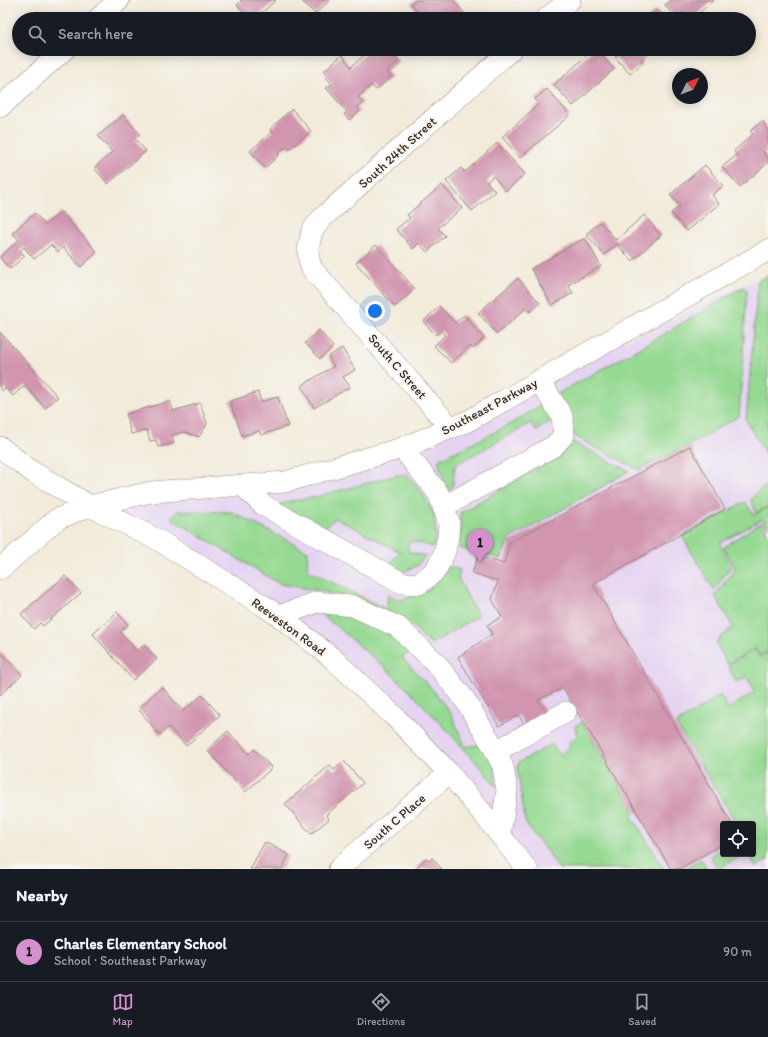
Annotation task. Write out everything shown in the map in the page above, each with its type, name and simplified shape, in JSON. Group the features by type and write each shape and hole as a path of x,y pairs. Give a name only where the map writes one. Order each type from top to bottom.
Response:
{"street":[{"path":"106,12 119,0"},
{"path":"555,12 570,0"},
{"path":"0,107 57,56"},
{"name":"South 24th Street","path":"312,269 308,249 312,231 322,218 504,56"},
{"name":"Southeast Parkway","path":"90,506 151,492 285,482 402,448 468,421 768,250"},
{"name":"South C Street","path":"312,269 451,428"},
{"path":"443,508 554,446 564,435 562,416 539,380"},
{"name":"Reeveston Road","path":"0,447 34,473 90,506 160,541 279,616 331,657 394,716 449,773 527,869"},
{"path":"242,485 263,505 402,583 419,584 435,571 444,554 448,537 449,522 438,493 402,448"},
{"path":"0,570 57,519 90,506"},
{"path":"279,616 317,602 353,606 398,627 435,662 465,700 496,752 503,767 507,790 500,835"},
{"path":"496,752 566,712"},
{"name":"South C Place","path":"339,869 449,773"}],"shaded area":[{"path":"768,274 768,869 527,869 331,657 90,506 285,482 402,448 539,380"}],"green space":[{"path":"768,275 768,458 746,420 758,281"},
{"path":"743,287 747,290 739,416 691,444 639,470 574,436 557,394 649,343"},
{"path":"545,402 555,418 536,431 531,423 455,465 453,485 451,489 447,489 438,461 508,425"},
{"path":"571,441 629,471 509,539 501,559 459,548 461,529 460,513 562,454"},
{"path":"407,474 422,493 434,514 436,537 433,547 411,541 408,545 408,551 425,556 417,566 403,572 388,565 400,552 336,518 321,530 279,505 397,475"},
{"path":"768,483 768,506 756,513 751,499"},
{"path":"745,502 754,515 768,507 768,528 762,519 720,543 731,566 714,590 682,536"},
{"path":"178,511 232,512 308,551 307,570 386,609 388,594 399,600 415,596 431,588 450,567 460,570 458,578 478,616 431,644 413,627 360,600 280,584 172,519 173,515"},
{"path":"761,522 768,533 768,651 760,655 755,648 727,664 716,642 733,627 715,596 735,568 724,547"},
{"path":"329,609 380,624 412,652 404,655 403,659 432,689 450,712 466,747 483,744 494,762 496,786 455,739 411,693 381,664 320,613"},
{"path":"755,650 760,657 768,652 768,860 756,867 750,857 756,857 756,821 735,821 676,724 720,695 728,709 755,692 747,677 736,682 728,665"},
{"path":"582,722 635,812 631,815 664,869 559,869 528,827 525,821 518,763 552,744 560,755 571,746 568,743 577,737 575,726"},
{"path":"720,850 720,857 739,857 717,869 710,856"},
{"path":"701,859 707,869 684,869"}],"building":[{"path":"240,0 276,0 263,12 243,12 237,5 241,1"},
{"path":"301,0 329,1 317,12 313,12"},
{"path":"416,0 453,0 464,12 417,12 411,4"},
{"path":"670,0 714,0 700,12 670,12 665,5"},
{"path":"341,56 343,56 351,67 363,56 394,56 399,61 387,71 391,77 376,90 371,85 358,97 363,103 357,108 360,111 349,120 344,114 347,112 326,88 332,84 325,76 327,74 324,71"},
{"path":"586,56 602,56 614,69 573,106 554,85"},
{"path":"646,56 641,60 643,63 630,74 615,57"},
{"path":"547,89 570,115 520,158 502,137 539,104 535,99"},
{"path":"292,109 311,131 290,149 287,146 278,153 279,155 265,168 250,151 272,132 270,129"},
{"path":"123,115 140,134 135,139 146,151 108,184 94,168 112,152 98,136"},
{"path":"762,121 768,129 768,147 763,152 768,158 768,163 740,187 722,167 737,155 734,151 753,134 750,131"},
{"path":"497,143 525,174 506,191 493,176 487,182 495,191 472,211 446,181 461,168 465,172"},
{"path":"705,165 723,186 712,195 719,204 687,231 671,213 680,206 670,195"},
{"path":"442,185 462,208 438,228 445,236 427,252 419,243 413,249 396,229 410,218 407,215"},
{"path":"61,212 97,252 81,267 63,247 58,252 51,245 34,259 24,247 20,251 25,256 10,269 0,257 19,240 12,233 35,213 45,225"},
{"path":"644,215 661,235 632,261 617,244 604,255 586,234 600,222 616,240"},
{"path":"585,238 601,266 568,285 573,293 552,305 531,269"},
{"path":"376,245 415,289 395,307 356,263"},
{"path":"518,278 540,303 530,312 526,308 497,334 478,313"},
{"path":"439,306 455,323 464,315 484,338 473,349 470,346 451,363 434,346 445,335 441,331 436,335 423,322"},
{"path":"319,330 333,347 320,359 305,343"},
{"path":"0,332 58,397 45,408 25,385 13,396 5,388 2,391 0,389"},
{"path":"342,348 355,370 343,377 350,387 314,408 301,386 334,366 328,357"},
{"path":"258,392 261,402 278,397 288,426 261,435 259,431 242,436 230,401"},
{"path":"170,401 173,411 200,403 207,424 199,437 184,432 172,435 174,443 158,447 156,440 150,441 147,430 131,434 126,414"},
{"path":"690,446 725,509 593,584 730,821 720,821 720,846 679,869 671,869 563,688 538,700 547,714 525,727 519,715 499,726 458,657 492,634 487,625 502,617 492,599 498,581 472,573 478,556 504,564 510,542"},
{"path":"65,576 81,593 43,626 40,623 34,629 21,614"},
{"path":"117,612 128,625 120,632 137,651 144,645 157,659 133,680 93,634"},
{"path":"1,652 22,675 0,695 0,653"},
{"path":"162,687 183,711 202,695 220,715 186,746 169,727 160,735 138,709"},
{"path":"228,731 249,754 254,749 272,768 245,792 207,750"},
{"path":"344,761 363,783 326,815 329,819 311,834 285,804 330,765 334,770"},
{"path":"265,842 289,855 282,869 250,869"},
{"path":"426,858 429,861 432,858 442,869 415,869"}],"place":[{"name":"Charles Elementary School","path":"480,562"}]}
